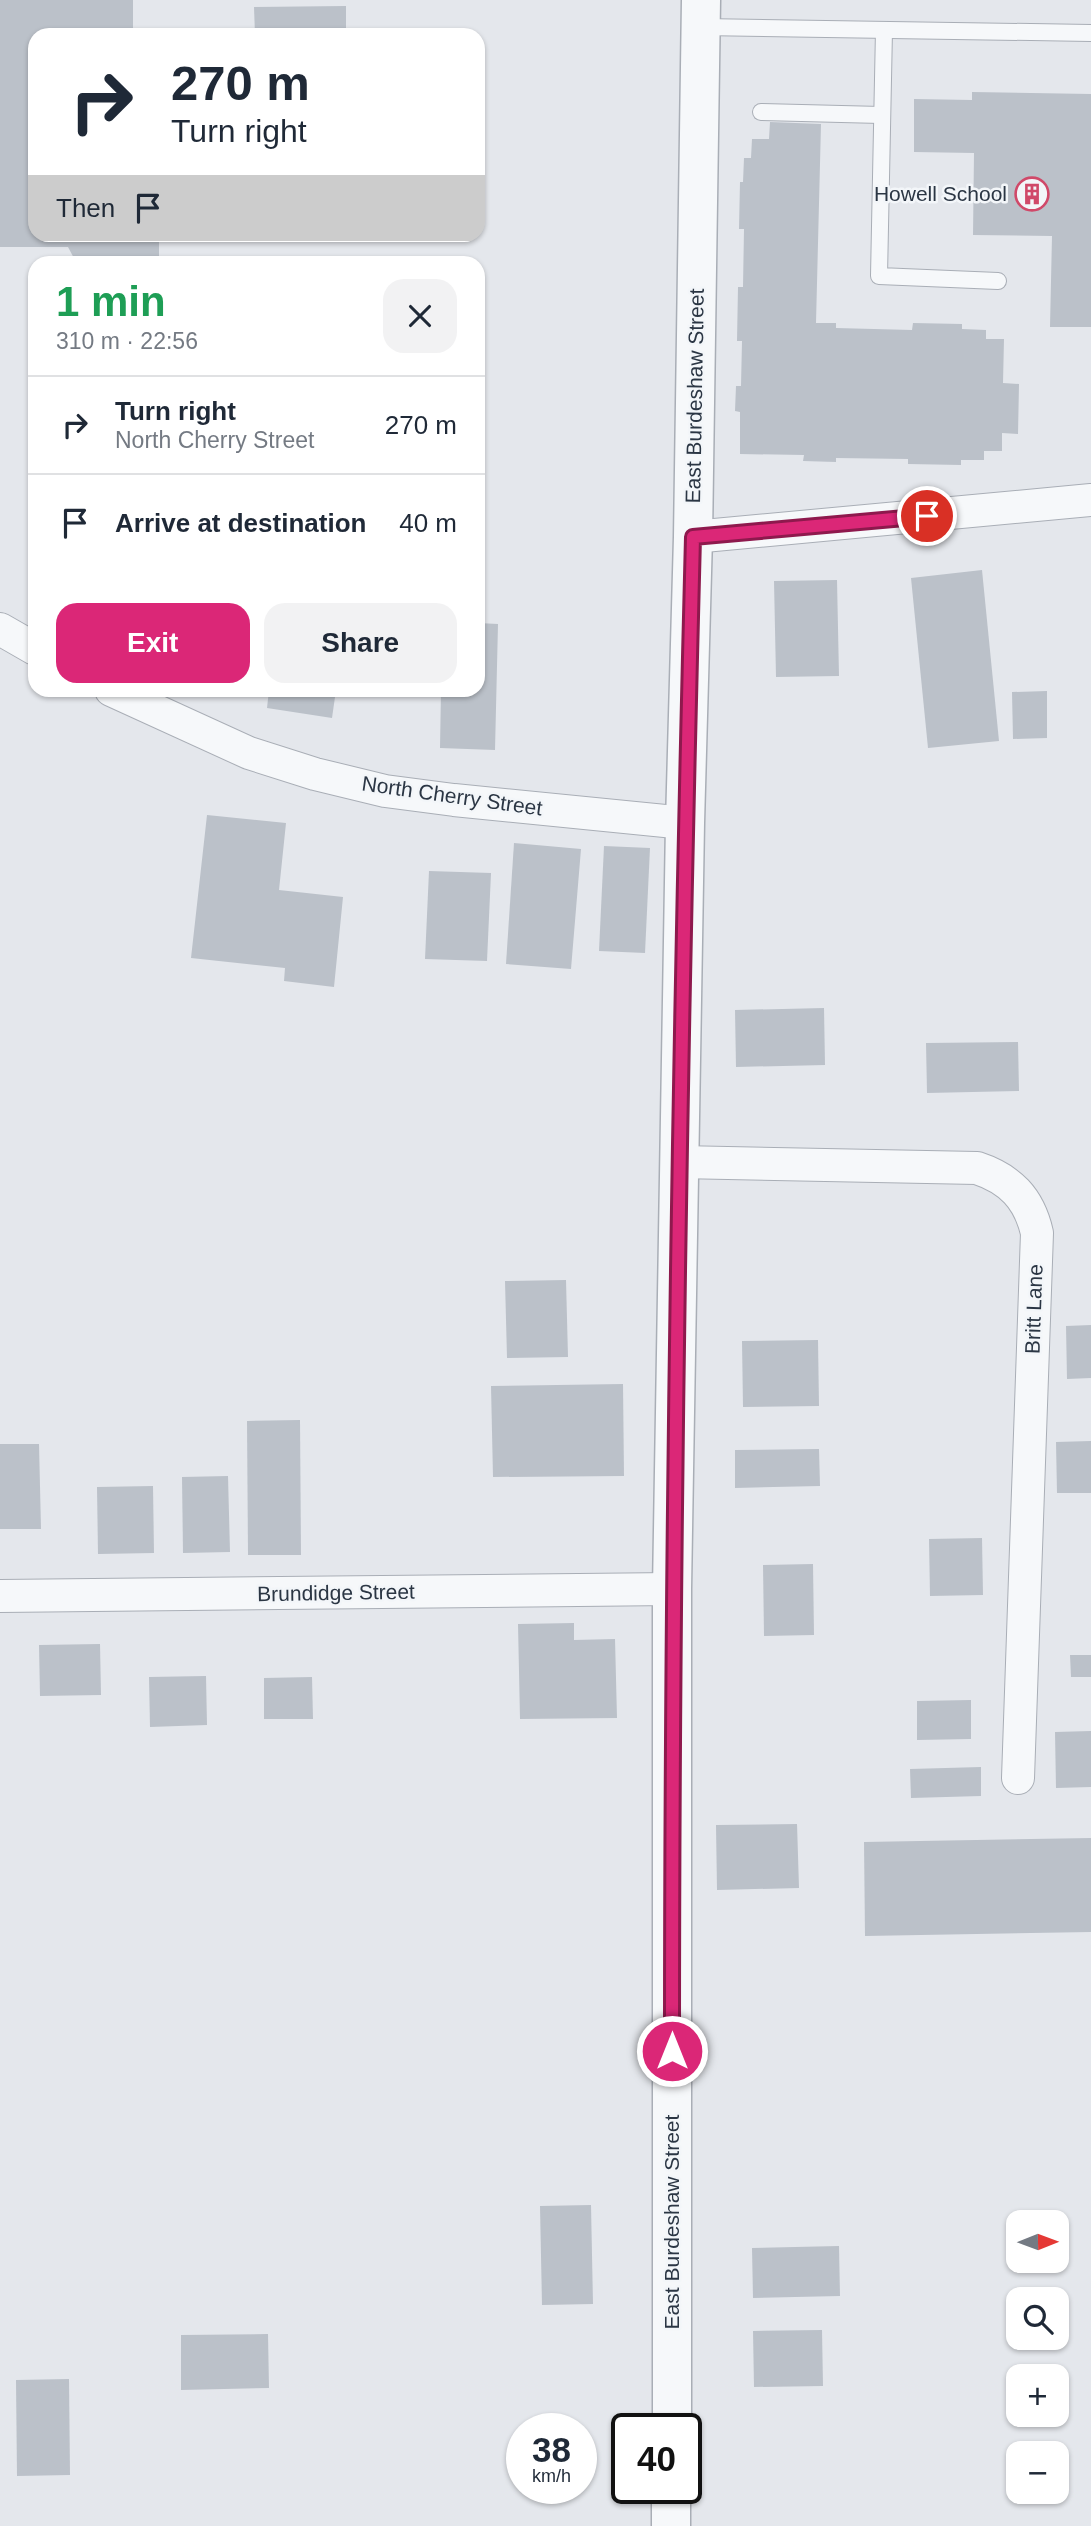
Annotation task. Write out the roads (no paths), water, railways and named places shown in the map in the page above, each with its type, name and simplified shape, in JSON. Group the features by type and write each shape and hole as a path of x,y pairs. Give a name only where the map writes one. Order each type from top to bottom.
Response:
{"street":[{"name":"East Burdeshaw Street","path":"671,2413 673,1589 701,13"},
{"path":"693,537 1091,500"},
{"path":"0,629 28,645"},
{"name":"North Cherry Street","path":"126,697 249,753 315,774 385,791 685,823"},
{"name":"Britt Lane","path":"679,1162 977,1168 995,1174 1011,1184 1024,1198 1033,1215 1037,1233 1018,1778"},
{"name":"Brundidge Street","path":"0,1596 673,1589"},
{"path":"671,2504 671,2526"}],"lane":[{"path":"701,13 884,30 1091,33"},
{"path":"884,30 879,276 998,281"},
{"path":"761,112 881,115"}],"place":[{"name":"Howell School","path":"1032,194"}]}
